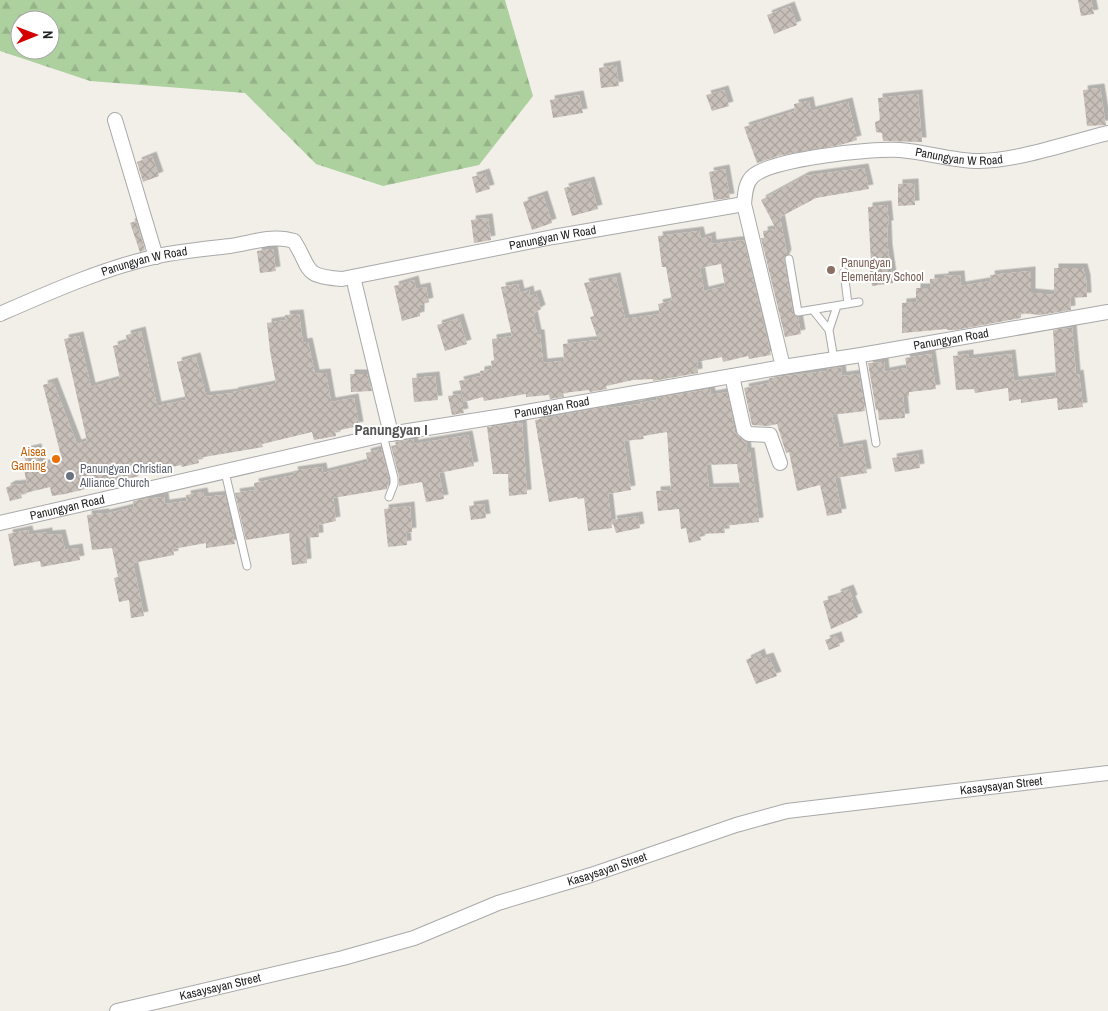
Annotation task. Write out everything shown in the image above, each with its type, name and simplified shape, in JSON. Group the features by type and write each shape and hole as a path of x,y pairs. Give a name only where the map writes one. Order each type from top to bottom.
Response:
{"street":[{"path":"115,120 156,257"},
{"name":"Panungyan W Road","path":"0,314 109,271 156,257 189,250 285,238 294,241 308,268 316,276 342,279 553,237 744,204 747,185 751,177 763,170 838,154 864,150 900,150 924,153 952,160 978,161 1007,158 1108,133"},
{"path":"744,204 783,367"},
{"path":"353,277 387,434"},
{"name":"Panungyan Road","path":"0,523 387,434 783,367 861,356 1108,312"},
{"path":"732,376 744,430 749,434 770,435 780,463"},
{"name":"Kasaysayan Street","path":"117,1011 343,958 414,938 498,903 591,875 736,825 787,811 1108,773"}],"lane":[{"path":"788,259 798,312 859,302"},
{"path":"844,272 848,304"},
{"path":"834,359 829,330 836,306"},
{"path":"813,310 829,330"},
{"path":"861,356 876,443"},
{"path":"387,434 394,478 389,498"},
{"path":"226,472 247,566"}],"green space":[{"path":"0,0 505,0 533,96 479,165 383,186 316,164 245,93 90,81 27,60 60,60 60,10 10,10 10,54 0,51"}],"building":[{"path":"1078,0 1091,0 1094,14 1081,16"},
{"path":"790,6 797,25 774,34 767,15"},
{"path":"616,65 619,86 601,88 599,68"},
{"path":"1100,88 1106,125 1087,126 1083,90"},
{"path":"724,90 729,106 712,111 706,95"},
{"path":"918,94 922,142 883,141 882,133 876,132 875,122 880,120 878,98"},
{"path":"579,95 583,113 553,118 550,100"},
{"path":"809,101 811,111 848,102 857,140 840,145 778,156 757,163 744,127 795,111 794,104"},
{"path":"152,156 159,176 143,182 137,162"},
{"path":"864,168 869,189 816,198 780,217 787,254 784,260 793,313 794,316 798,317 801,334 785,337 761,238 764,238 763,231 776,229 761,200 805,176"},
{"path":"725,169 730,198 714,200 709,172"},
{"path":"485,173 490,189 476,193 472,177"},
{"path":"590,181 598,209 572,216 564,188"},
{"path":"914,183 915,205 898,206 898,184"},
{"path":"543,195 552,223 532,230 523,202"},
{"path":"887,205 889,225 887,225 888,249 893,283 872,286 869,264 871,263 868,207"},
{"path":"488,218 491,240 474,243 471,220"},
{"path":"136,221 145,250 140,252 130,223"},
{"path":"699,231 701,239 711,236 712,244 744,240 771,355 749,359 748,356 723,362 722,357 697,362 698,373 653,381 653,379 633,380 606,386 607,389 563,393 564,397 550,399 549,395 526,397 526,394 484,401 483,397 464,402 459,381 480,376 480,371 492,369 491,361 494,360 492,339 512,336 501,287 518,284 520,293 529,290 530,296 536,294 541,309 533,314 537,334 540,334 543,363 564,361 563,344 598,340 590,317 594,316 584,283 616,277 625,319 660,314 658,304 672,301 666,267 662,267 658,236","holes":["721,264 725,286 704,291 700,268"]},
{"path":"273,249 276,271 260,273 257,251"},
{"path":"1054,268 1083,268 1087,297 1070,298 1071,310 1040,315 1021,313 1021,318 956,330 902,333 902,303 916,302 916,288 930,288 930,279 960,275 961,286 991,281 990,275 1031,271 1031,293 1054,295"},
{"path":"414,280 416,289 426,287 429,302 420,305 420,316 402,321 394,286"},
{"path":"299,314 303,343 308,342 315,374 326,373 331,402 354,398 359,426 335,431 336,436 314,440 312,432 262,444 263,447 198,458 199,463 138,474 139,476 65,494 52,496 50,487 21,494 22,498 10,501 6,488 11,485 27,484 23,465 26,464 23,451 37,448 41,465 62,460 43,385 53,382 77,444 87,441 64,339 79,336 91,387 120,379 113,346 127,342 126,335 141,331 157,406 186,400 177,362 196,357 206,396 234,393 276,384 267,323 286,320 285,315"},
{"path":"459,318 467,344 445,351 437,325"},
{"path":"1072,327 1076,375 1079,374 1083,407 1058,410 1057,398 1021,403 1021,399 1009,401 1008,388 975,393 974,389 956,390 953,356 969,354 969,359 1011,354 1014,381 1056,376 1053,330"},
{"path":"931,354 936,389 909,392 909,396 903,396 905,418 879,420 868,363 884,362 885,372 907,368 905,358"},
{"path":"841,367 842,376 859,374 865,411 832,415 839,448 862,444 867,473 835,478 842,513 827,516 820,485 797,491 789,452 786,453 777,424 768,426 752,425 744,388 770,383 769,378 827,371 827,369"},
{"path":"350,374 367,374 372,391 351,392"},
{"path":"435,376 438,400 414,402 412,378"},
{"path":"710,389 711,395 727,392 735,432 746,442 747,452 750,452 759,522 724,526 725,533 699,534 701,540 689,543 686,528 681,529 679,509 658,511 656,491 671,490 667,432 643,436 644,439 624,441 631,490 608,494 612,528 588,531 584,498 578,499 577,497 549,502 535,420 609,406 609,408 641,404 656,400 656,398","holes":["737,464 739,487 709,488 706,465"]},
{"path":"460,394 464,413 452,415 448,396"},
{"path":"522,423 527,494 509,496 508,474 493,474 487,427"},
{"path":"468,435 474,466 439,473 444,499 426,502 422,482 399,486 399,477 391,446 396,445 395,442 413,439 414,444"},
{"path":"381,449 389,479 387,489 333,498 336,521 318,525 319,537 305,538 307,563 292,565 289,533 246,540 235,493 255,490 254,483 294,475 293,471 322,467 323,473 368,462 366,453"},
{"path":"918,454 920,468 895,472 892,458"},
{"path":"203,492 204,497 225,495 235,544 206,548 206,543 173,549 174,555 133,563 144,616 131,618 129,600 119,602 114,578 118,577 112,548 92,550 87,515 105,514 134,507 133,501 144,499 164,497 165,504 187,501 186,495"},
{"path":"484,504 486,518 471,520 469,506"},
{"path":"410,506 412,532 406,533 407,545 388,547 384,509"},
{"path":"638,516 640,528 616,533 612,520"},
{"path":"28,530 29,535 48,532 48,535 61,534 65,550 78,548 80,560 41,567 40,561 14,566 8,534"},
{"path":"849,589 858,617 831,629 823,601 837,597 836,594"},
{"path":"837,636 840,646 829,650 825,640"},
{"path":"760,653 762,659 769,657 777,676 756,684 746,660"}],"place":[{"name":"Panungyan Elementary School","path":"831,270"},
{"name":"Aisea Gaming","path":"56,459"},
{"name":"Panungyan Christian Alliance Church","path":"70,476"}],"district":[{"name":"Panungyan I","path":"391,430"}]}
